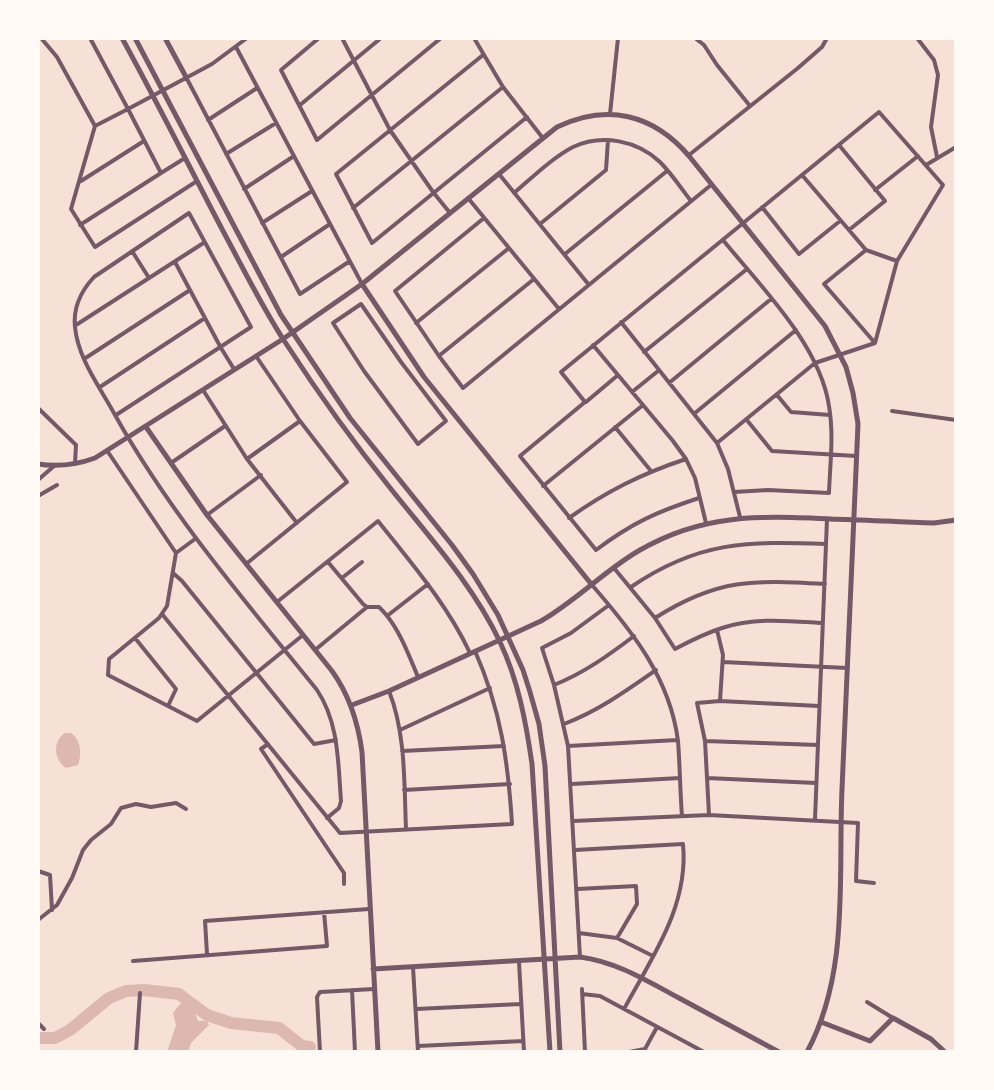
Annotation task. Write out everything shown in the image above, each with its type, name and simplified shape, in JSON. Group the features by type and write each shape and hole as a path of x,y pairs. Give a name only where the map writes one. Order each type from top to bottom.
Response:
{"street":[{"path":"41,38 57,57 95,126 71,209 95,247 197,181"},
{"path":"90,38 161,173"},
{"path":"122,38 283,339 322,399 460,576 499,640 517,690 532,764 550,1052"},
{"path":"135,38 281,315 350,418 473,574 508,636 530,692 539,724 545,766 560,1052"},
{"path":"165,38 300,294 350,261"},
{"path":"95,126 212,64 247,38"},
{"path":"319,38 281,70 317,140 441,38"},
{"path":"342,38 390,130 450,213"},
{"path":"299,105 381,38"},
{"path":"474,38 503,87 542,137"},
{"path":"610,114 618,38"},
{"path":"695,38 704,45 750,106"},
{"path":"689,156 822,47 827,38"},
{"path":"861,38 870,38"},
{"path":"917,38 934,60 938,75 931,127 937,157"},
{"path":"236,47 362,284 396,337 424,377 634,636 656,670 667,695 677,740 682,816"},
{"path":"483,55 336,174 372,243 527,117"},
{"path":"353,208 503,87"},
{"path":"208,120 257,88"},
{"path":"585,402 561,372 879,112 943,185 897,261 875,343"},
{"path":"38,464 75,464 108,452 283,339 362,284 557,127 587,116 610,114 635,118 655,126 672,138 825,326 846,367 856,408 858,424 836,957 821,1022 807,1052"},
{"path":"226,154 276,123"},
{"path":"79,182 145,140"},
{"path":"514,193 573,148 608,140 630,143 661,163 691,201"},
{"path":"540,224 606,170 608,140"},
{"path":"839,145 885,201 849,230"},
{"path":"926,165 956,147"},
{"path":"244,189 294,156"},
{"path":"875,190 918,156"},
{"path":"80,225 185,158"},
{"path":"565,254 667,171"},
{"path":"499,174 589,285"},
{"path":"802,175 866,250 897,261"},
{"path":"484,218 395,291 463,388 711,185"},
{"path":"262,223 312,191"},
{"path":"468,198 559,309"},
{"path":"762,207 799,254 840,221"},
{"path":"116,415 251,327 189,213 100,272 89,283 75,312 79,346 99,387 155,482 195,539 321,696 336,740 341,801 339,808 327,818"},
{"path":"281,257 330,224"},
{"path":"723,240 806,344 826,389 832,454 829,493 734,492"},
{"path":"75,326 205,242"},
{"path":"416,323 509,248"},
{"path":"866,250 824,284 875,343"},
{"path":"132,251 149,278"},
{"path":"175,262 234,369"},
{"path":"644,352 747,269"},
{"path":"439,356 534,279"},
{"path":"84,359 190,290"},
{"path":"669,383 771,299"},
{"path":"361,304 416,383 446,421 418,444 333,323 361,304"},
{"path":"99,387 205,318"},
{"path":"621,322 717,443 740,517"},
{"path":"695,413 796,330"},
{"path":"388,343 396,337"},
{"path":"717,443 815,363 875,343"},
{"path":"593,345 686,459 695,478 706,523"},
{"path":"246,564 347,482 300,421 256,355"},
{"path":"632,392 659,371"},
{"path":"618,375 520,456 596,550 633,524 663,509 699,498"},
{"path":"416,383 424,377"},
{"path":"203,390 247,459 297,523"},
{"path":"777,395 791,412 830,415"},
{"path":"543,486 643,405"},
{"path":"38,408 76,445 75,464"},
{"path":"892,411 956,420"},
{"path":"746,419 772,451 856,456"},
{"path":"247,459 300,421"},
{"path":"171,463 225,426"},
{"path":"146,427 207,515 341,684 352,705 362,752 378,1052"},
{"path":"615,427 651,471"},
{"path":"108,452 176,553 170,597 162,614 109,659 108,675 197,721 303,635"},
{"path":"569,518 597,498 651,471 686,459"},
{"path":"38,480 54,466"},
{"path":"207,515 261,475"},
{"path":"38,496 57,485"},
{"path":"352,705 389,691 560,610 627,558 655,542 706,523 740,517 934,523 956,520"},
{"path":"815,819 827,519"},
{"path":"162,614 340,833 512,824 505,746 490,688 449,613 378,521 277,602"},
{"path":"176,553 195,539"},
{"path":"630,588 679,559 722,546 769,542 826,544"},
{"path":"328,562 367,607"},
{"path":"342,578 362,562"},
{"path":"614,568 655,618 675,649 741,623 823,623"},
{"path":"173,573 314,744 336,740"},
{"path":"655,618 684,601 722,586 764,581 825,584"},
{"path":"387,616 428,584"},
{"path":"580,957 568,746 542,648 571,633 609,605"},
{"path":"315,650 367,607 379,607 404,644 418,677"},
{"path":"717,630 723,662 720,701"},
{"path":"554,685 593,665 634,636"},
{"path":"135,638 176,689 168,706"},
{"path":"723,662 847,668"},
{"path":"564,724 588,715 656,670"},
{"path":"400,730 490,688"},
{"path":"389,691 400,730 406,829"},
{"path":"709,815 705,741 697,703 720,701 819,706"},
{"path":"568,746 677,740"},
{"path":"705,741 818,745"},
{"path":"268,744 261,749 344,873 344,884"},
{"path":"402,751 505,746"},
{"path":"572,784 680,778"},
{"path":"707,778 816,783"},
{"path":"404,790 510,784"},
{"path":"38,920 52,910 63,896 83,850 111,824 121,808 136,804 151,807 176,803 186,809"},
{"path":"573,821 709,815 858,823 856,881 874,883"},
{"path":"575,850 683,844 683,876 672,920 624,1009"},
{"path":"38,871 50,875 52,910"},
{"path":"577,889 636,886 637,904 617,938"},
{"path":"207,955 205,921 369,909"},
{"path":"133,961 327,946 324,912"},
{"path":"579,933 617,938 653,956"},
{"path":"373,969 580,957 613,965 641,978 778,1052"},
{"path":"519,962 524,1052"},
{"path":"413,967 418,1049 523,1041"},
{"path":"320,1052 317,997 320,992 374,989"},
{"path":"352,990 355,1052"},
{"path":"585,1052 582,991 600,996 704,1052"},
{"path":"136,1052 140,993"},
{"path":"867,1002 931,1039 945,1052"},
{"path":"416,1009 521,1004"},
{"path":"821,1022 870,1041 893,1018"},
{"path":"38,1023 44,1029"},
{"path":"629,1052 645,1049 657,1027"},
{"path":"688,1052 691,1045"}],"shaded area":[{"path":"65,733 74,736 80,752 78,765 66,768 56,750 58,741"},
{"path":"187,1003 193,1007 198,1021 207,1021 209,1025 191,1043 188,1052 167,1052 176,1025 173,1013 180,1004"}],"waterway":[{"path":"38,1038 55,1038 70,1030 109,998 126,991 144,990 179,994 207,1015 231,1023 279,1028 302,1046 310,1047"}]}
